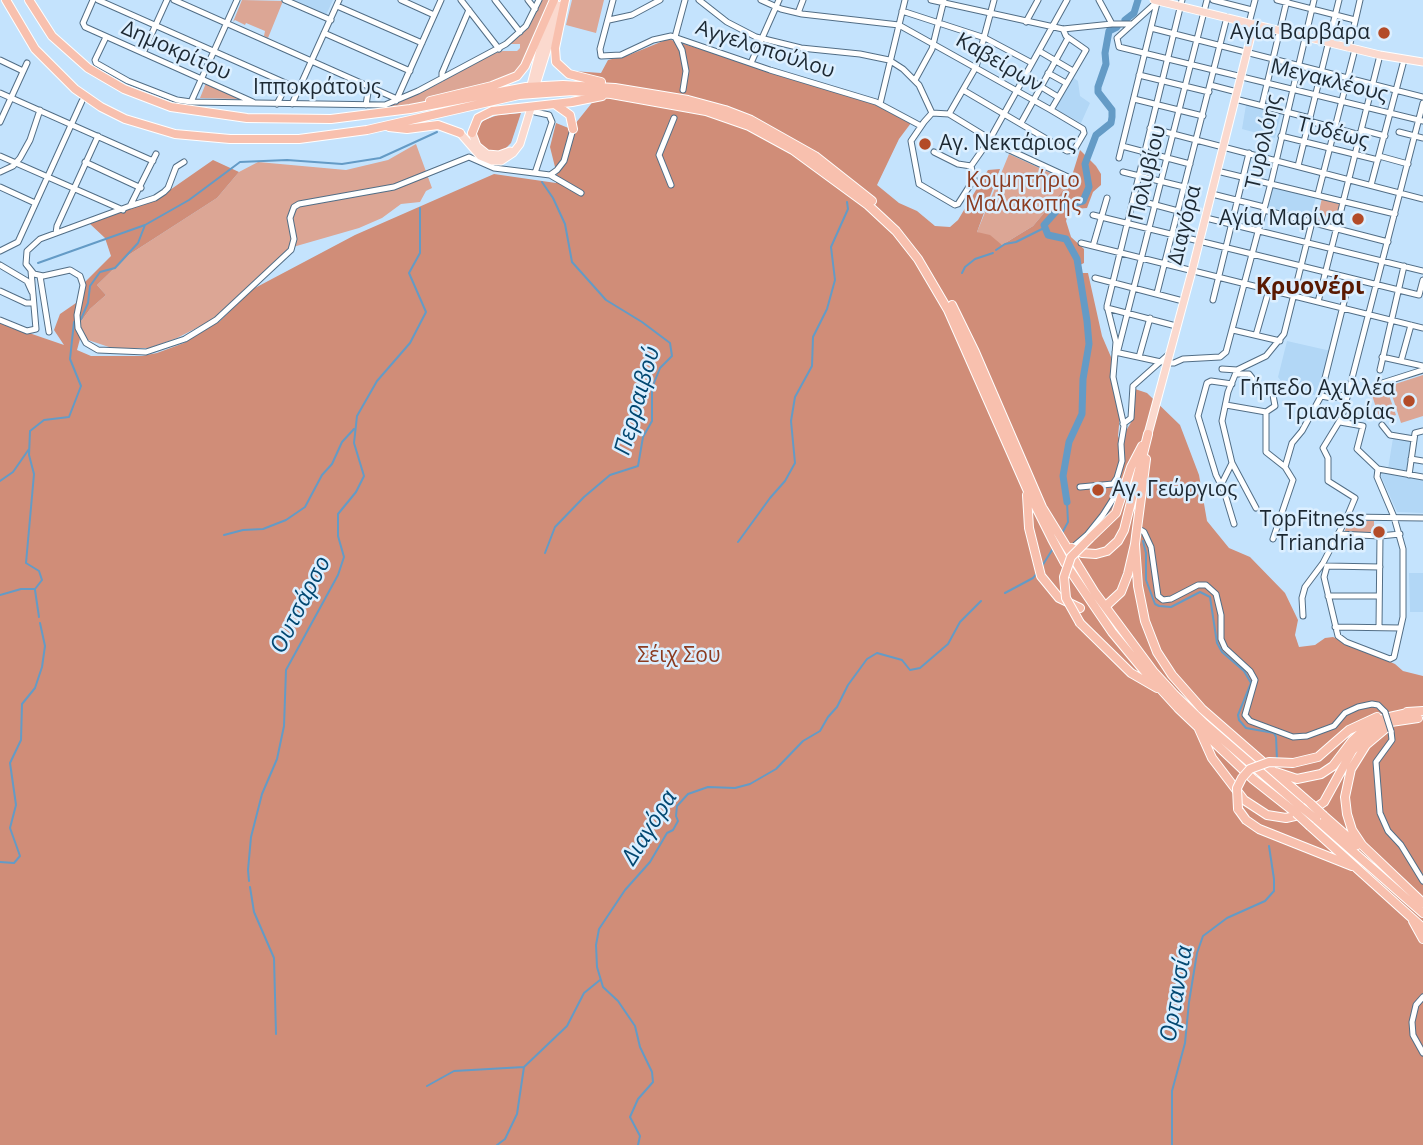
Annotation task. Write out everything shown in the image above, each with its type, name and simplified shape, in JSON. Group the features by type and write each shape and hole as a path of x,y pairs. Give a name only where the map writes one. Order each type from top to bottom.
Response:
{"highway":[{"path":"6,0 30,43 57,74 80,93 101,107 143,126 191,136 269,140 307,138 382,127 519,95 573,91 611,94 696,109 749,126 793,149 868,205 910,248 942,298 1027,489 1110,613 1153,671 1183,703 1298,810"},
{"path":"29,0 52,36 88,68 124,89 170,107 235,117 351,117 539,86 631,90"},
{"path":"410,109 433,100 496,85 517,76 525,66 556,0"},
{"path":"564,0 554,50 557,64 569,74 702,104 751,120 804,149 861,191 901,230 931,269 967,335 1056,533"},
{"path":"472,133 475,122 485,113 510,107 611,94"},
{"path":"549,103 569,113 573,129"},
{"path":"382,127 407,129 438,125 460,133"},
{"path":"1066,548 1096,554 1107,551 1118,541 1124,530 1149,434"},
{"path":"1107,605 1116,598 1124,585 1135,544 1149,434"},
{"path":"1145,445 1140,448 1131,467 1116,513 1071,557 1064,577 1066,598 1080,623 1131,673 1160,689"},
{"path":"1027,489 1029,528 1041,576 1059,598 1080,608"},
{"path":"1135,544 1139,596 1147,628 1163,661 1186,693 1311,804 1317,820 1359,869 1423,928"},
{"path":"1066,548 1112,632 1160,689 1253,779 1374,857"},
{"path":"1145,658 1186,693"},
{"path":"1359,869 1259,829 1246,820 1238,809 1237,788 1250,769 1269,762 1293,763 1318,757 1349,730 1366,720 1390,713 1419,715"},
{"path":"1269,768 1293,778 1317,776 1333,766 1352,741 1370,725 1385,718 1419,715"},
{"path":"1198,727 1212,758 1244,800 1268,815 1286,818 1308,813 1324,802 1352,751 1372,731 1391,722 1419,715"},
{"path":"1419,715 1378,734 1358,756 1349,776 1345,801 1349,823 1355,836 1423,903"},
{"path":"1317,820 1423,913"},
{"path":"1410,916 1423,939"}],"main road":[{"path":"556,0 540,50 534,85 564,0"},
{"path":"1156,0 1181,3 1204,12 1328,43 1423,62"},
{"name":"Διαγόρα","path":"1149,434 1164,362 1169,354 1212,194 1247,52 1251,23"},
{"path":"472,133 480,151 494,156 505,154 518,139 528,108"},
{"path":"460,133 472,154 492,161 509,157 520,144 528,108"}],"street":[{"name":"Δημοκρίτου","path":"95,0 83,25 257,104"},
{"path":"95,0 299,89"},
{"path":"143,53 167,0"},
{"path":"174,0 397,100 441,0"},
{"path":"191,102 237,0"},
{"path":"285,0 331,20"},
{"path":"401,0 434,15"},
{"path":"461,0 499,49"},
{"path":"495,0 520,32"},
{"path":"528,0 535,9"},
{"name":"Ιπποκράτους","path":"106,37 95,60 96,64 150,91 191,102 385,105 499,49 520,32 539,0"},
{"path":"613,0 609,20 632,15 660,0"},
{"path":"683,90 686,71 676,37 685,0"},
{"path":"699,0 733,26 762,38 801,48 866,55 891,61 915,80 932,113"},
{"path":"761,0 798,13 899,25"},
{"path":"751,63 779,0"},
{"path":"798,13 803,0"},
{"path":"880,104 905,0"},
{"path":"930,0 1063,29 1131,24 1156,0"},
{"path":"949,114 976,67 994,0"},
{"path":"1026,22 1038,0"},
{"path":"932,113 911,143 919,184 955,205 974,179 971,166 990,139 1067,0"},
{"path":"1099,0 1112,24"},
{"path":"1119,158 1156,0"},
{"name":"Πολυβίου","path":"1116,352 1143,259 1207,0"},
{"path":"1213,0 1252,10"},
{"name":"Διαγόρα","path":"1251,23 1255,0"},
{"path":"1277,0 1355,20"},
{"name":"Τυρολόης","path":"1164,362 1221,356 1226,352 1271,183 1314,0"},
{"path":"1298,166 1339,0"},
{"path":"1318,194 1348,77 1360,0"},
{"path":"1262,105 1287,1"},
{"path":"915,80 934,44 944,2"},
{"path":"292,104 338,3 422,43"},
{"path":"1066,548 1087,535 1117,493 1116,480 1123,458 1123,424 1113,380 1115,339 1107,308 1181,3"},
{"path":"442,78 469,10"},
{"path":"902,11 985,38 1032,63"},
{"path":"1157,293 1227,17"},
{"name":"Αγγελοπούλου","path":"609,20 599,53 602,57 616,56 657,39 676,37 880,104 921,126"},
{"name":"Μεγακλέους","path":"1131,24 1117,38 1117,45 1121,48 1241,75 1421,121"},
{"name":"Καβείρων","path":"899,25 1034,100 1083,129 1084,133 1074,149 1067,151 1021,123"},
{"path":"1151,28 1423,97"},
{"path":"1051,110 1086,49 1068,38 1063,29"},
{"path":"324,33 410,71"},
{"path":"962,90 1021,123 1068,38"},
{"path":"1039,51 1073,71"},
{"path":"1318,302 1380,55"},
{"path":"449,58 457,70"},
{"path":"0,60 23,71"},
{"path":"1371,186 1404,60"},
{"path":"0,122 27,63"},
{"path":"1048,73 1066,83"},
{"path":"1139,75 1209,92"},
{"path":"1025,77 1058,97"},
{"path":"405,83 407,90 418,91"},
{"path":"277,104 287,84"},
{"path":"1210,85 1335,128 1385,136"},
{"path":"366,105 369,86"},
{"path":"0,93 153,161"},
{"path":"1134,99 1203,116"},
{"path":"0,251 18,242 82,101"},
{"path":"1303,616 1304,590 1323,563 1348,517 1355,498 1328,481 1328,457 1323,448 1340,422 1421,121 1423,103"},
{"path":"528,108 549,115 552,122 535,173"},
{"path":"0,172 16,164 28,145 40,110"},
{"path":"932,113 949,114 1008,150 1068,177"},
{"path":"671,185 659,155 674,118"},
{"path":"1150,128 1423,199"},
{"path":"550,175 558,170 564,161 573,129"},
{"path":"1399,132 1423,138"},
{"path":"56,233 97,135"},
{"name":"Τυδέως","path":"1281,136 1329,150 1408,164"},
{"path":"1122,146 1190,163"},
{"path":"934,152 958,164 971,166"},
{"path":"1213,300 1249,153"},
{"path":"130,206 156,154"},
{"path":"31,271 40,276 65,270 80,276 83,285 77,326 80,335 90,346 102,351 137,353 156,350 185,339 216,320 287,254 294,242 290,218 296,205 394,187 472,154 494,168 550,175 581,193"},
{"path":"0,156 123,210"},
{"path":"85,162 141,188"},
{"path":"0,320 33,332 37,326 31,271 25,260 29,247 36,241 56,233 155,198 168,188 176,167 184,162"},
{"path":"1217,171 1395,214"},
{"path":"1123,172 1184,187"},
{"path":"0,187 35,203"},
{"path":"1212,194 1388,242"},
{"path":"1093,246 1107,198"},
{"path":"1133,199 1178,211"},
{"path":"1093,215 1419,295 1423,281"},
{"path":"1206,218 1423,271"},
{"path":"1256,508 1232,463 1222,424 1236,372 1266,356 1285,332 1312,222"},
{"path":"1082,243 1423,328"},
{"path":"0,259 9,248"},
{"path":"0,265 27,281 33,295"},
{"path":"1380,370 1404,266"},
{"path":"40,276 50,332"},
{"path":"1095,278 1183,301"},
{"path":"1285,467 1293,442 1303,430 1321,396 1350,278"},
{"path":"0,290 26,303 33,303"},
{"path":"1256,335 1269,290"},
{"path":"1107,308 1176,326"},
{"path":"1139,357 1150,318"},
{"path":"1401,361 1411,325"},
{"path":"1233,330 1279,341"},
{"path":"1116,352 1164,362"},
{"path":"1382,357 1423,368"},
{"path":"1123,424 1130,418 1133,386 1164,362"},
{"path":"1376,385 1423,368"},
{"path":"1222,369 1250,374 1256,383 1273,395 1275,406 1266,412 1226,405"},
{"path":"1232,384 1209,382 1198,413 1216,475 1234,523"},
{"path":"1321,396 1329,398 1348,394"},
{"path":"1266,412 1266,453 1285,467 1293,482 1273,539"},
{"path":"1340,422 1363,426 1357,449 1378,469 1423,477"},
{"path":"1382,425 1390,435 1423,446"},
{"path":"1409,474 1414,442 1420,431"},
{"path":"1411,459 1423,461"},
{"path":"1221,486 1232,463"},
{"path":"1378,469 1377,477 1400,534 1403,557 1403,614 1392,658 1338,636 1324,577 1326,567 1380,567"},
{"path":"1080,487 1109,485 1116,480"},
{"path":"1348,517 1423,518"},
{"path":"1137,528 1144,532 1151,547 1158,596 1163,600 1171,599 1198,585 1206,585 1216,594 1221,639 1225,648 1250,671 1255,680 1245,715 1250,721 1293,737 1300,737 1318,734 1334,726 1345,713 1358,707 1378,705 1385,712 1392,740 1376,762 1380,813 1388,831 1401,845 1423,881"},
{"path":"1338,534 1400,534"},
{"path":"1379,627 1380,536"},
{"path":"1328,596 1379,596"},
{"path":"1335,627 1400,628"},
{"path":"1423,997 1416,1005 1412,1022 1413,1035 1423,1054"}],"shaded area":[{"path":"291,0 333,0 326,15"},
{"path":"1072,77 1078,81 1080,96 1090,103 1081,123 1054,108"},
{"path":"1246,105 1281,114 1275,138 1242,129"},
{"path":"1272,186 1316,197 1310,219 1266,208"},
{"path":"1287,341 1331,351 1319,396 1286,388 1278,377"},
{"path":"1393,438 1412,441 1407,472 1388,469"},
{"path":"1383,473 1423,480 1423,513 1397,512 1381,476"},
{"path":"1409,573 1423,573 1423,612 1410,612"}],"green space":[{"path":"242,0 283,1 268,38 264,36 265,31 246,23 245,25 235,20 233,22"},
{"path":"541,0 552,0 523,66 509,78 411,105 388,110 386,108 436,85 491,54 517,51 520,44 509,44 521,33"},
{"path":"572,0 604,0 596,33 566,25"},
{"name":"Σέιχ Σου","path":"668,39 877,104 911,123 899,139 877,185 935,226 950,227 958,220 988,170 1000,169 977,232 990,235 1002,245 1033,226 1070,182 1080,150 1096,166 1101,174 1101,185 1093,192 1087,208 1075,209 1068,214 1066,221 1071,237 1084,249 1084,263 1080,265 1077,273 1088,273 1102,336 1111,357 1120,415 1120,441 1133,419 1135,389 1147,393 1180,425 1199,475 1207,521 1229,548 1250,557 1285,593 1298,620 1295,635 1299,647 1315,645 1325,638 1333,637 1395,664 1403,671 1423,676 1423,1145 0,1145 0,323 64,345 54,330 60,314 76,303 85,282 111,256 105,238 89,223 157,199 213,160 239,172 217,198 127,256 97,285 106,295 90,309 77,327 80,339 77,350 91,356 142,356 184,343 220,321 253,289 355,235 494,174 556,183 557,175 550,147 556,123 571,129 591,104 602,81 572,71 601,73 608,60 629,55"},
{"path":"206,83 238,97 239,99 200,98"},
{"path":"521,113 511,143 503,151 494,153 479,146 475,130 484,120 498,115"},
{"path":"416,144 432,188 426,191 420,202 401,204 382,218 359,228 293,247 214,319 177,338 149,348 112,348 82,338 77,327 90,309 106,295 97,285 127,256 217,198 239,172 258,162 346,170 388,160"},
{"name":"Κοιμητήριο Μαλακοπής","path":"1009,154 1070,182 1033,226 1002,245 977,232"},
{"path":"1322,198 1341,203 1335,224 1317,220"},
{"name":"Γήπεδο Αχιλλέα Τριανδρίας","path":"1423,375 1423,416 1401,423 1389,386"},
{"path":"1386,387 1396,415 1380,420 1371,392"},
{"path":"1349,520 1374,521 1374,533 1344,533"}],"waterway":[{"path":"1125,20 1134,13 1138,0"},
{"path":"1067,502 1063,476 1069,442 1082,414 1083,379 1089,344 1077,259 1066,239 1048,235 1044,225 1060,207 1083,201 1089,187 1085,164 1096,135 1111,123 1112,110 1098,92 1098,87 1106,64 1109,31 1117,27"},
{"path":"81,319 88,303 90,286 100,272 115,268 138,243 145,225 189,200 240,162 287,160 342,164 380,158 437,132"},
{"name":"Περραιβού","path":"542,182 565,224 572,262 606,300 670,343 672,356 660,368 652,388 652,421 643,437 638,466 610,475 584,497 555,527 545,553"},
{"path":"738,542 785,481 795,463 791,421 795,397 812,366 813,337 827,309 835,280 831,247 848,209 847,202"},
{"name":"Ουτσάρσο","path":"249,881 251,837 262,794 277,759 284,726 286,670 338,575 344,557 338,536 338,514 356,492 364,476 354,443 357,416 377,381 410,343 426,312 409,273 420,253 420,208"},
{"path":"38,263 145,225"},
{"path":"996,250 1046,227"},
{"path":"962,273 975,259 993,253"},
{"path":"0,595 21,589 35,589 42,580 39,571 26,563 34,474 29,455 30,431 44,420 69,417 81,386 70,359 74,322"},
{"path":"224,535 263,529 286,520 305,507 322,475 332,464 342,442 354,429"},
{"path":"0,481 13,472 29,449"},
{"path":"1062,533 1068,522 1067,502"},
{"name":"Ορτανσία","path":"1143,541 1146,580 1155,604 1171,607 1200,592 1210,597 1217,643 1222,652 1244,671 1251,683 1238,715 1239,720 1246,728 1274,733 1277,760"},
{"path":"1042,566 1054,547"},
{"path":"1005,593 1033,578 1037,573"},
{"path":"35,590 39,617"},
{"name":"Διαγόρα","path":"638,1145 640,1136 630,1117 638,1099 653,1082 652,1072 640,1047 635,1026 618,1001 603,987 597,967 596,945 599,929 625,890 650,862 667,833 673,830 678,821 677,806 688,794 708,787 735,788 750,784 776,769 803,741 820,731 867,659 877,653 902,660 910,670 920,668 948,644 960,622 981,601"},
{"path":"0,862 14,863 20,856 10,828 16,805 10,763 21,740 22,704 35,688 42,667 45,646 40,623"},
{"name":"Ορτανσία","path":"1172,1145 1172,1091 1185,1043 1197,953 1203,936 1227,918 1265,901 1274,891 1269,846"},
{"name":"Ουτσάρσο","path":"250,887 254,912 274,958 276,1034"},
{"path":"497,1145 505,1139 517,1114 524,1067 567,1026 584,993 600,980"},
{"path":"427,1086 454,1071 524,1067"}],"place":[{"name":"Αγία Βαρβάρα","path":"1384,33"},
{"name":"Αγ. Νεκτάριος","path":"925,144"},
{"name":"Αγία Μαρίνα","path":"1358,219"},
{"name":"Γήπεδο Αχιλλέα Τριανδρίας","path":"1409,401"},
{"name":"Αγ. Γεώργιος","path":"1098,490"},
{"name":"TopFitness Triandria","path":"1379,532"}],"district":[{"name":"Κρυονέρι","path":"1310,287"}]}
